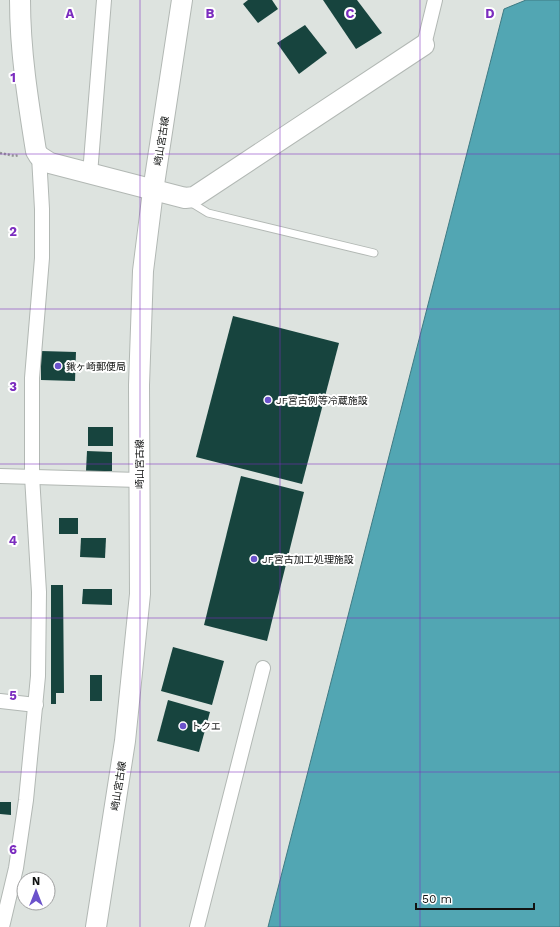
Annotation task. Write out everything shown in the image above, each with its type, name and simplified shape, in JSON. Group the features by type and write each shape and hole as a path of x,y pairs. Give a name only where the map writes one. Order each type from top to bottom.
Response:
{"main road":[{"path":"20,0 23,65 36,151 39,156 50,163 153,191 186,198 194,197 424,45"},
{"name":"崎山宮古線","path":"96,927 125,741 138,609 140,339 143,271 153,191 182,0"}],"street":[{"path":"90,174 104,0"},
{"path":"424,45 435,0"},
{"path":"2,927 16,868 25,808 36,705 39,592 32,476 32,378 42,258 42,209 39,156"},
{"path":"0,476 139,480"},
{"path":"197,927 263,668"},
{"path":"0,701 36,705"}],"lane":[{"path":"186,198 208,213 374,253"}],"water":[{"path":"526,0 560,0 560,927 268,927 504,9"}],"building":[{"path":"248,0 272,0 278,9 258,23 243,4"},
{"path":"323,0 357,0 382,33 356,49"},
{"path":"305,25 327,53 299,74 277,43"},
{"name":"JF宮古例等冷蔵施設","path":"233,316 339,343 302,484 196,457"},
{"path":"41,351 76,352 75,381 41,380"},
{"path":"88,427 113,427 113,446 88,446"},
{"path":"87,451 112,452 112,471 86,471"},
{"name":"JF宮古加工処理施設","path":"241,476 304,492 267,641 204,625"},
{"path":"59,518 78,518 78,534 59,534"},
{"path":"81,538 106,538 105,558 80,557"},
{"path":"51,585 63,585 64,693 56,693 56,704 51,704"},
{"path":"83,589 112,589 112,605 82,604"},
{"path":"173,647 224,661 212,705 161,691"},
{"path":"90,675 102,675 102,701 90,701"},
{"name":"トクエ","path":"168,700 210,712 199,752 157,741"},
{"path":"0,802 11,802 11,815 0,814"}],"place":[{"name":"鍬ヶ崎郵便局","path":"58,366"},
{"name":"JF宮古例等冷蔵施設","path":"268,400"},
{"name":"JF宮古加工処理施設","path":"254,559"},
{"name":"トクエ","path":"183,726"}]}
